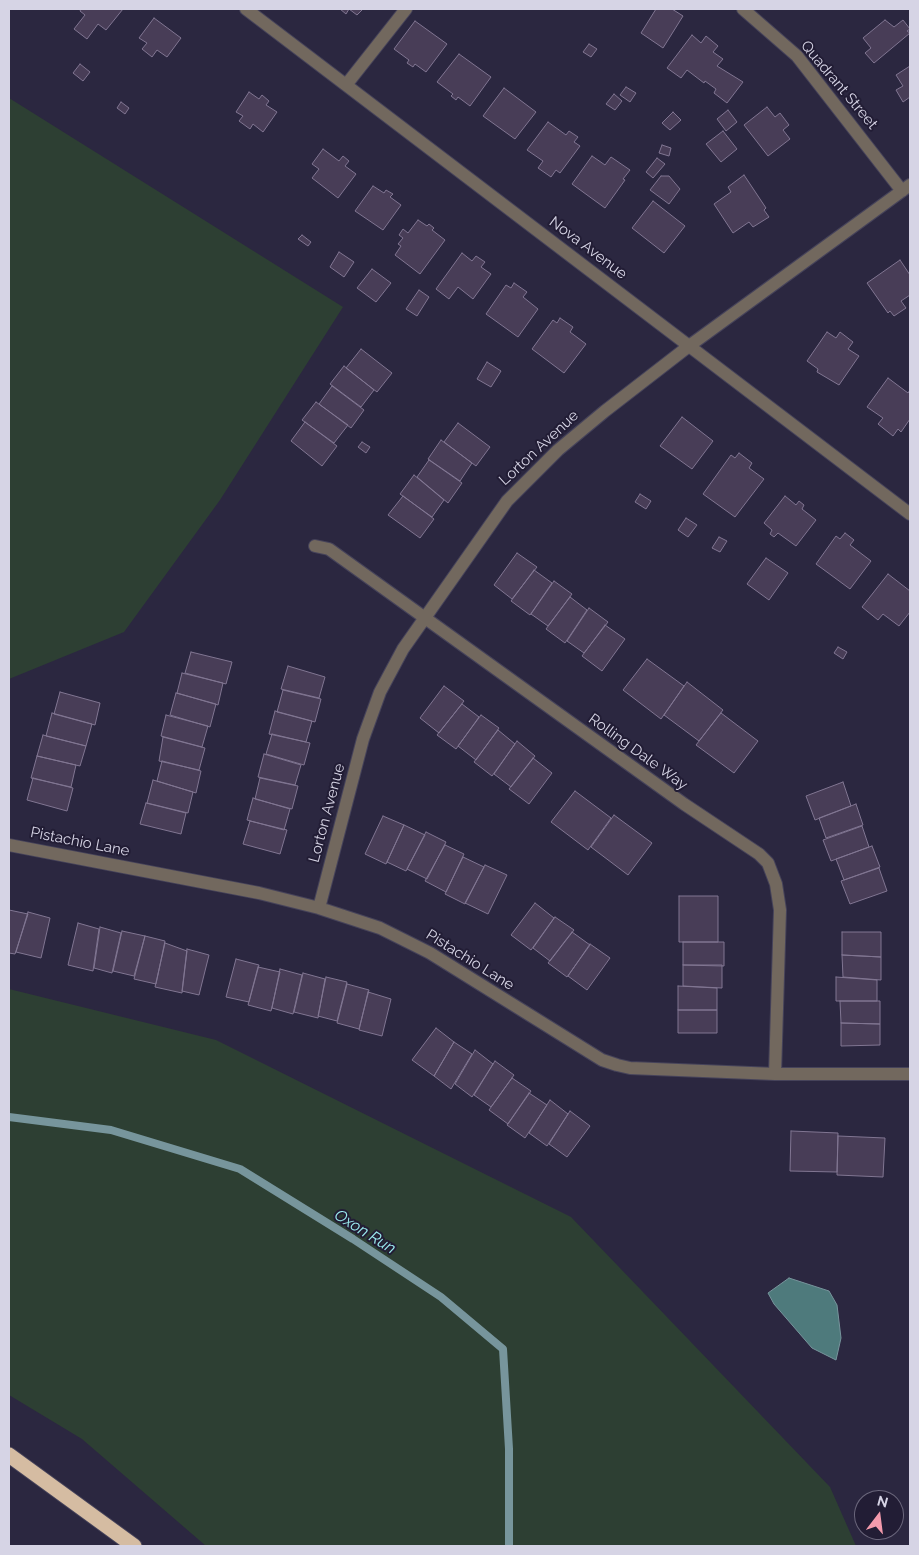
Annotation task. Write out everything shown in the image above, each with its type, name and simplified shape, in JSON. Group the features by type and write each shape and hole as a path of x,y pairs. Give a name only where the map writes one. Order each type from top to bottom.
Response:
{"highway":[{"path":"9,1455 134,1546"}],"street":[{"name":"Nova Avenue","path":"246,9 910,514"},
{"path":"346,85 406,9"},
{"name":"Quadrant Street","path":"743,9 797,56 906,188"},
{"name":"Lorton Avenue","path":"319,908 363,739 380,692 403,649 507,501 530,476 605,410 689,346 906,188"},
{"name":"Rolling Dale Way","path":"316,546 329,549 684,804 759,854 768,864 776,884 780,910 775,1074"},
{"name":"Pistachio Lane","path":"9,845 239,889 319,908 380,928 417,945 602,1060 630,1068 775,1074 910,1074"}],"shaded area":[{"path":"9,98 343,307 220,500 124,632 9,679"},
{"path":"9,989 216,1040 571,1217 830,1487 856,1546 206,1546 82,1439 9,1395"},
{"path":"789,1278 829,1291 837,1305 841,1338 836,1360 812,1348 774,1304 768,1293"}],"building":[{"path":"81,9 123,9 106,30 98,24 87,39 74,29 85,15 80,11"},
{"path":"340,9 349,9 346,14"},
{"path":"349,9 363,9 357,15"},
{"path":"656,9 672,9 683,16 663,48 641,33"},
{"path":"154,18 181,38 167,57 157,50 152,57 142,49 147,43 139,38"},
{"path":"885,20 894,27 903,20 910,29 907,31 910,33 874,63 865,53 871,48 863,38"},
{"path":"415,21 447,44 426,72 415,64 413,67 407,63 409,60 394,49"},
{"path":"692,35 701,43 706,36 718,46 713,52 723,59 717,66 743,82 727,103 714,93 716,89 705,81 704,83 687,70 681,78 667,68"},
{"path":"589,44 597,49 591,57 583,52"},
{"path":"459,54 491,77 470,106 458,97 456,100 451,96 453,94 437,82"},
{"path":"80,64 90,72 83,81 73,73"},
{"path":"910,66 910,97 903,102 896,90 903,86 896,75"},
{"path":"626,87 636,93 630,102 620,95"},
{"path":"504,88 536,112 515,139 483,116"},
{"path":"249,92 259,99 262,95 269,101 266,105 277,112 263,132 253,124 250,129 239,121 243,116 236,112"},
{"path":"614,94 622,101 615,110 606,104"},
{"path":"121,102 129,108 125,114 117,108"},
{"path":"767,107 775,117 780,113 789,125 783,130 790,139 768,156 744,125"},
{"path":"728,110 737,122 726,131 717,119"},
{"path":"673,112 681,120 670,130 662,123"},
{"path":"548,122 566,135 569,131 578,137 574,142 580,146 560,173 556,170 551,177 538,168 543,161 527,150"},
{"path":"723,131 737,149 721,162 706,144"},
{"path":"662,145 671,148 669,156 659,153"},
{"path":"323,149 339,161 343,156 349,161 345,166 356,174 338,198 312,178 319,169 312,164"},
{"path":"592,156 605,165 611,157 630,170 605,208 572,184"},
{"path":"657,158 665,164 653,178 646,172"},
{"path":"744,175 766,208 764,210 769,217 753,227 749,222 733,233 714,204 731,192 728,187"},
{"path":"661,176 669,176 680,189 669,204 650,190"},
{"path":"373,186 384,193 386,190 393,194 390,197 401,205 383,230 355,211"},
{"path":"653,201 685,226 664,253 632,228"},
{"path":"418,220 427,226 429,224 434,228 432,230 445,240 420,274 395,255 401,246 398,244 403,238 399,235 403,229 408,233"},
{"path":"302,235 311,242 308,246 298,239"},
{"path":"339,252 354,262 344,277 330,267"},
{"path":"462,253 472,261 476,256 485,262 481,267 491,274 473,299 458,287 449,299 436,289"},
{"path":"900,260 910,275 910,295 901,301 906,308 894,316 890,311 888,313 867,283"},
{"path":"372,269 391,283 376,302 357,288"},
{"path":"514,283 527,292 523,297 538,309 518,337 486,314 506,285 511,288"},
{"path":"419,290 429,297 417,316 406,309"},
{"path":"560,318 573,327 570,332 586,344 564,373 532,349 553,320 557,323"},
{"path":"827,332 836,338 840,332 853,342 848,349 859,356 839,385 817,372 818,369 807,361"},
{"path":"361,349 392,373 377,392 346,368"},
{"path":"487,362 501,371 491,387 477,379"},
{"path":"344,366 374,390 361,407 330,384"},
{"path":"888,378 908,393 910,390 910,419 901,432 898,429 893,436 878,424 883,418 867,407"},
{"path":"332,386 364,410 351,428 319,404"},
{"path":"316,402 348,425 334,443 302,420"},
{"path":"682,417 713,441 692,469 660,446"},
{"path":"305,422 337,446 322,466 291,441"},
{"path":"458,423 490,447 476,466 444,442"},
{"path":"441,440 472,463 460,481 428,459"},
{"path":"362,442 370,447 366,453 358,447"},
{"path":"739,453 752,463 749,468 764,479 735,517 703,494 731,455 735,458"},
{"path":"429,460 462,483 448,503 417,477"},
{"path":"414,475 444,500 432,517 400,494"},
{"path":"640,494 651,501 646,509 635,502"},
{"path":"403,496 434,519 420,538 388,515"},
{"path":"785,496 796,505 799,501 804,505 802,509 816,520 796,546 778,533 774,537 770,534 772,530 764,523"},
{"path":"686,518 697,525 688,537 678,530"},
{"path":"845,533 854,540 850,545 871,561 850,589 816,564 836,536 840,539"},
{"path":"719,537 727,541 720,552 712,548"},
{"path":"517,553 537,567 512,599 494,585"},
{"path":"766,558 788,573 769,600 747,584"},
{"path":"534,570 552,583 530,615 511,601"},
{"path":"888,574 910,591 910,612 899,626 883,614 878,620 862,607"},
{"path":"554,581 572,594 548,626 531,614"},
{"path":"570,597 587,610 565,643 546,629"},
{"path":"589,608 608,622 584,653 567,641"},
{"path":"605,625 625,639 602,671 582,656"},
{"path":"838,647 847,652 843,659 834,653"},
{"path":"191,652 232,662 226,684 185,673"},
{"path":"647,659 684,686 661,719 623,690"},
{"path":"288,666 325,677 319,698 281,689"},
{"path":"182,673 223,683 218,705 177,693"},
{"path":"687,682 723,710 699,741 664,715"},
{"path":"444,686 464,701 439,733 420,718"},
{"path":"283,690 321,699 315,722 277,712"},
{"path":"60,692 100,703 95,725 54,714"},
{"path":"176,693 216,704 210,727 170,715"},
{"path":"462,704 479,717 456,749 437,735"},
{"path":"275,711 312,721 306,742 269,734"},
{"path":"52,713 92,724 86,746 46,736"},
{"path":"721,713 758,741 734,773 696,745"},
{"path":"166,715 208,726 202,747 161,736"},
{"path":"481,715 499,728 476,760 458,746"},
{"path":"498,730 515,744 492,776 474,762"},
{"path":"272,734 310,743 304,765 266,754"},
{"path":"43,735 86,746 80,766 37,756"},
{"path":"163,737 205,748 199,770 159,761"},
{"path":"517,741 535,756 511,787 494,774"},
{"path":"264,754 301,765 295,785 258,777"},
{"path":"37,756 76,765 71,787 31,778"},
{"path":"533,758 552,773 529,804 509,789"},
{"path":"162,761 201,771 196,793 157,781"},
{"path":"33,778 73,788 67,811 27,800"},
{"path":"260,778 298,786 292,809 255,799"},
{"path":"153,780 193,792 188,813 147,803"},
{"path":"843,782 851,806 815,820 806,796"},
{"path":"575,791 611,818 588,850 551,822"},
{"path":"253,798 290,809 284,830 247,820"},
{"path":"146,803 186,813 181,834 140,824"},
{"path":"856,804 863,825 826,838 819,818"},
{"path":"614,815 652,843 628,875 591,847"},
{"path":"383,816 404,825 386,864 365,854"},
{"path":"250,821 287,830 280,854 243,844"},
{"path":"404,825 425,835 406,871 387,862"},
{"path":"862,826 869,847 831,861 823,840"},
{"path":"426,832 446,842 427,879 407,869"},
{"path":"445,845 464,854 446,892 425,881"},
{"path":"872,846 880,867 844,880 836,859"},
{"path":"463,857 484,867 465,904 445,894"},
{"path":"485,865 507,875 488,914 465,903"},
{"path":"879,868 887,891 850,904 841,881"},
{"path":"679,896 718,896 718,942 679,942"},
{"path":"535,903 554,918 531,950 511,935"},
{"path":"9,910 28,914 15,954 9,953"},
{"path":"28,912 50,918 41,958 16,952"},
{"path":"555,917 574,930 550,961 533,948"},
{"path":"78,923 99,929 93,971 68,965"},
{"path":"100,927 121,933 112,973 94,968"},
{"path":"122,931 145,936 134,976 113,971"},
{"path":"572,932 590,945 567,977 548,963"},
{"path":"842,932 881,932 881,957 842,955"},
{"path":"145,936 165,941 156,984 134,979"},
{"path":"683,942 724,942 724,966 683,965"},
{"path":"165,943 187,951 182,993 155,987"},
{"path":"590,944 610,958 587,990 568,976"},
{"path":"187,949 209,955 199,995 182,991"},
{"path":"842,955 881,957 881,980 843,977"},
{"path":"236,959 259,965 249,1002 226,997"},
{"path":"683,965 722,965 722,988 683,986"},
{"path":"258,967 280,972 271,1011 248,1005"},
{"path":"280,969 302,975 293,1014 272,1008"},
{"path":"303,973 325,979 318,1018 294,1012"},
{"path":"326,977 347,982 337,1021 318,1016"},
{"path":"836,977 877,980 877,1001 836,1001"},
{"path":"347,984 369,990 359,1029 337,1023"},
{"path":"678,986 717,988 717,1010 678,1010"},
{"path":"368,992 391,999 382,1036 359,1030"},
{"path":"840,1001 880,1001 880,1024 841,1023"},
{"path":"678,1010 717,1010 717,1033 678,1033"},
{"path":"841,1023 880,1024 880,1045 841,1046"},
{"path":"436,1028 454,1042 434,1076 412,1060"},
{"path":"454,1042 472,1054 451,1089 434,1076"},
{"path":"475,1050 493,1064 472,1097 455,1084"},
{"path":"495,1061 514,1075 491,1107 474,1095"},
{"path":"512,1078 531,1091 508,1124 489,1110"},
{"path":"529,1093 547,1105 525,1138 507,1125"},
{"path":"550,1100 568,1114 547,1146 529,1133"},
{"path":"570,1111 590,1126 567,1157 549,1144"},
{"path":"791,1131 838,1133 837,1172 790,1171"},
{"path":"838,1136 885,1138 883,1177 837,1175"}],"waterway":[{"name":"Oxon Run","path":"9,1117 111,1130 240,1169 353,1239 441,1297 503,1349 509,1449 509,1546"}]}
